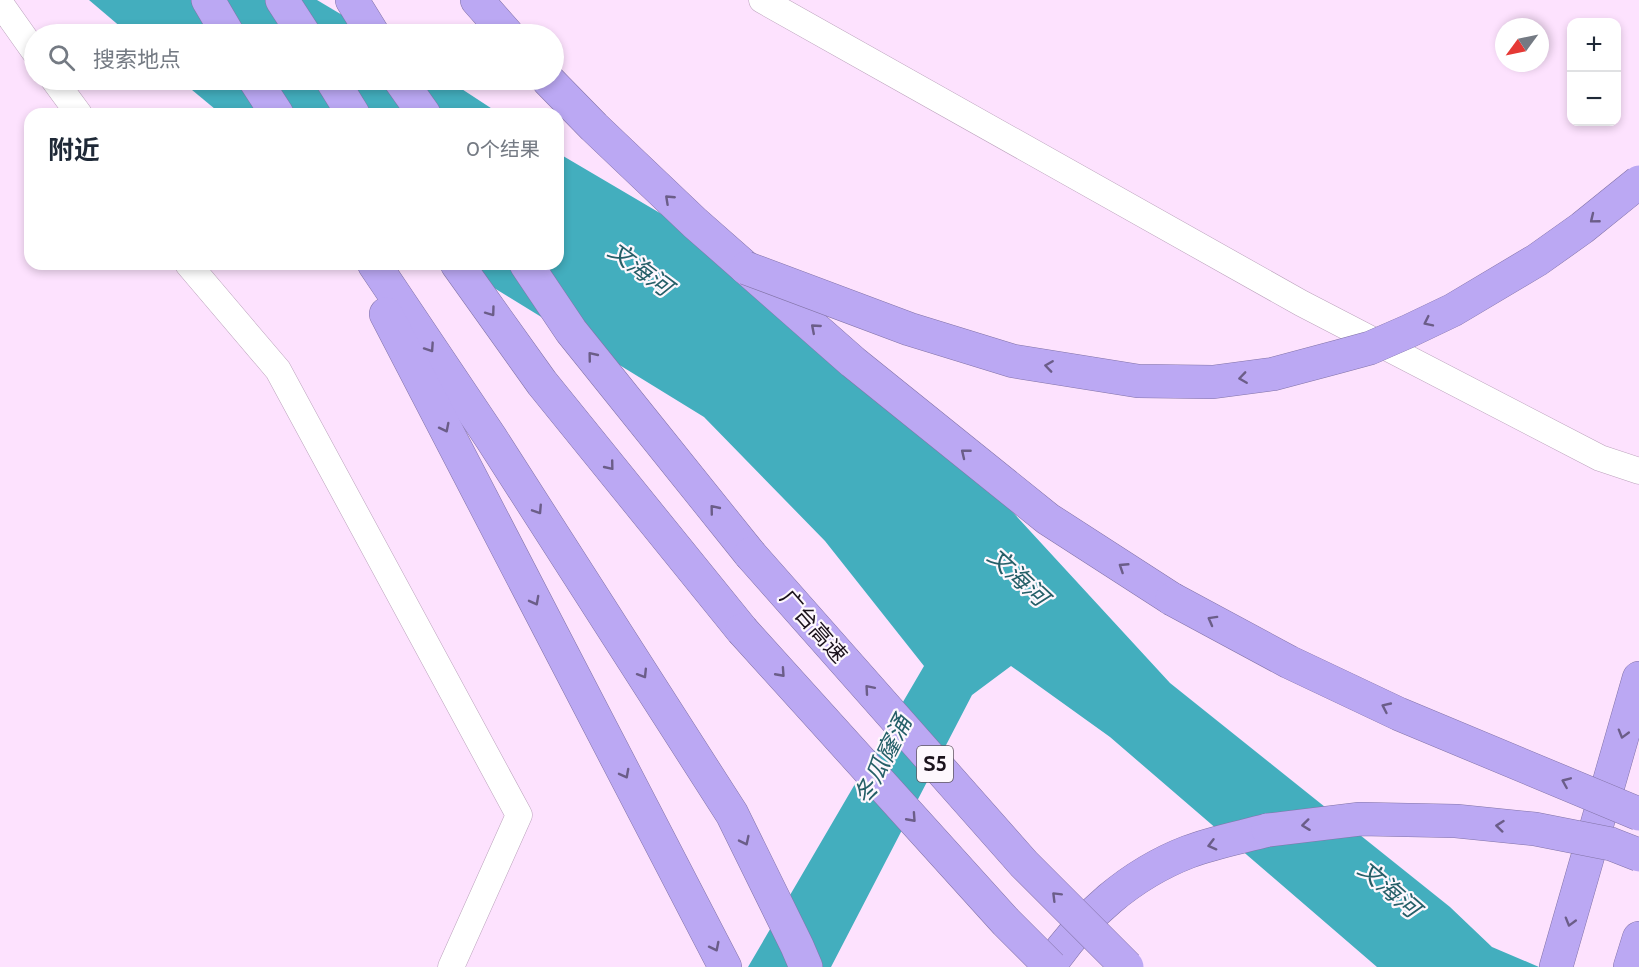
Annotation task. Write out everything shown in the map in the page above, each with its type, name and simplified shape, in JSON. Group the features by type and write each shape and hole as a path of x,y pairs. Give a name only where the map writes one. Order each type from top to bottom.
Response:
{"highway":[{"path":"208,0 222,24"},
{"path":"282,0 298,24"},
{"path":"352,0 367,24"},
{"path":"477,0 498,24"},
{"path":"261,90 273,108"},
{"path":"338,90 349,108"},
{"path":"407,90 420,108"},
{"path":"558,90 695,223 853,362 1040,513 1172,599 1289,663 1399,714 1639,814"},
{"path":"746,268 909,329 1013,361 1138,381 1213,382 1273,374 1316,363 1370,348 1410,331 1453,310 1537,260 1582,228 1639,182"},
{"path":"363,270 725,967"},
{"path":"379,270 523,487 732,814 806,967"},
{"name":"S5","path":"461,270 542,383 742,630 1006,922 1050,967"},
{"name":"广台高速","path":"530,270 571,331 750,554 1024,864 1127,967"},
{"path":"1556,967 1639,678"},
{"path":"1050,967 1068,939 1102,905 1133,880 1188,852 1268,830 1360,819 1456,821 1535,830 1611,844 1639,855"},
{"path":"1630,967 1639,938"}],"street":[{"path":"762,0 1301,303 1600,458 1639,471"},
{"path":"0,3 24,37"},
{"path":"61,90 75,108"},
{"path":"193,270 278,370 519,815 451,967"}],"water":[{"path":"89,0 317,0 357,24 117,24"},
{"path":"192,90 463,90 491,108 214,108"},
{"path":"564,157 738,259 1008,507 1170,683 1450,907 1492,947 1539,967 1377,967 1110,737 1011,666 972,695 831,967 748,967 924,666 825,541 704,417 465,270 564,270"}],"water label":[{"name":"文海河","path":"640,269"},
{"name":"文海河","path":"1018,577"},
{"name":"冬瓜窿涌","path":"883,760"},
{"name":"文海河","path":"1389,889"}]}
